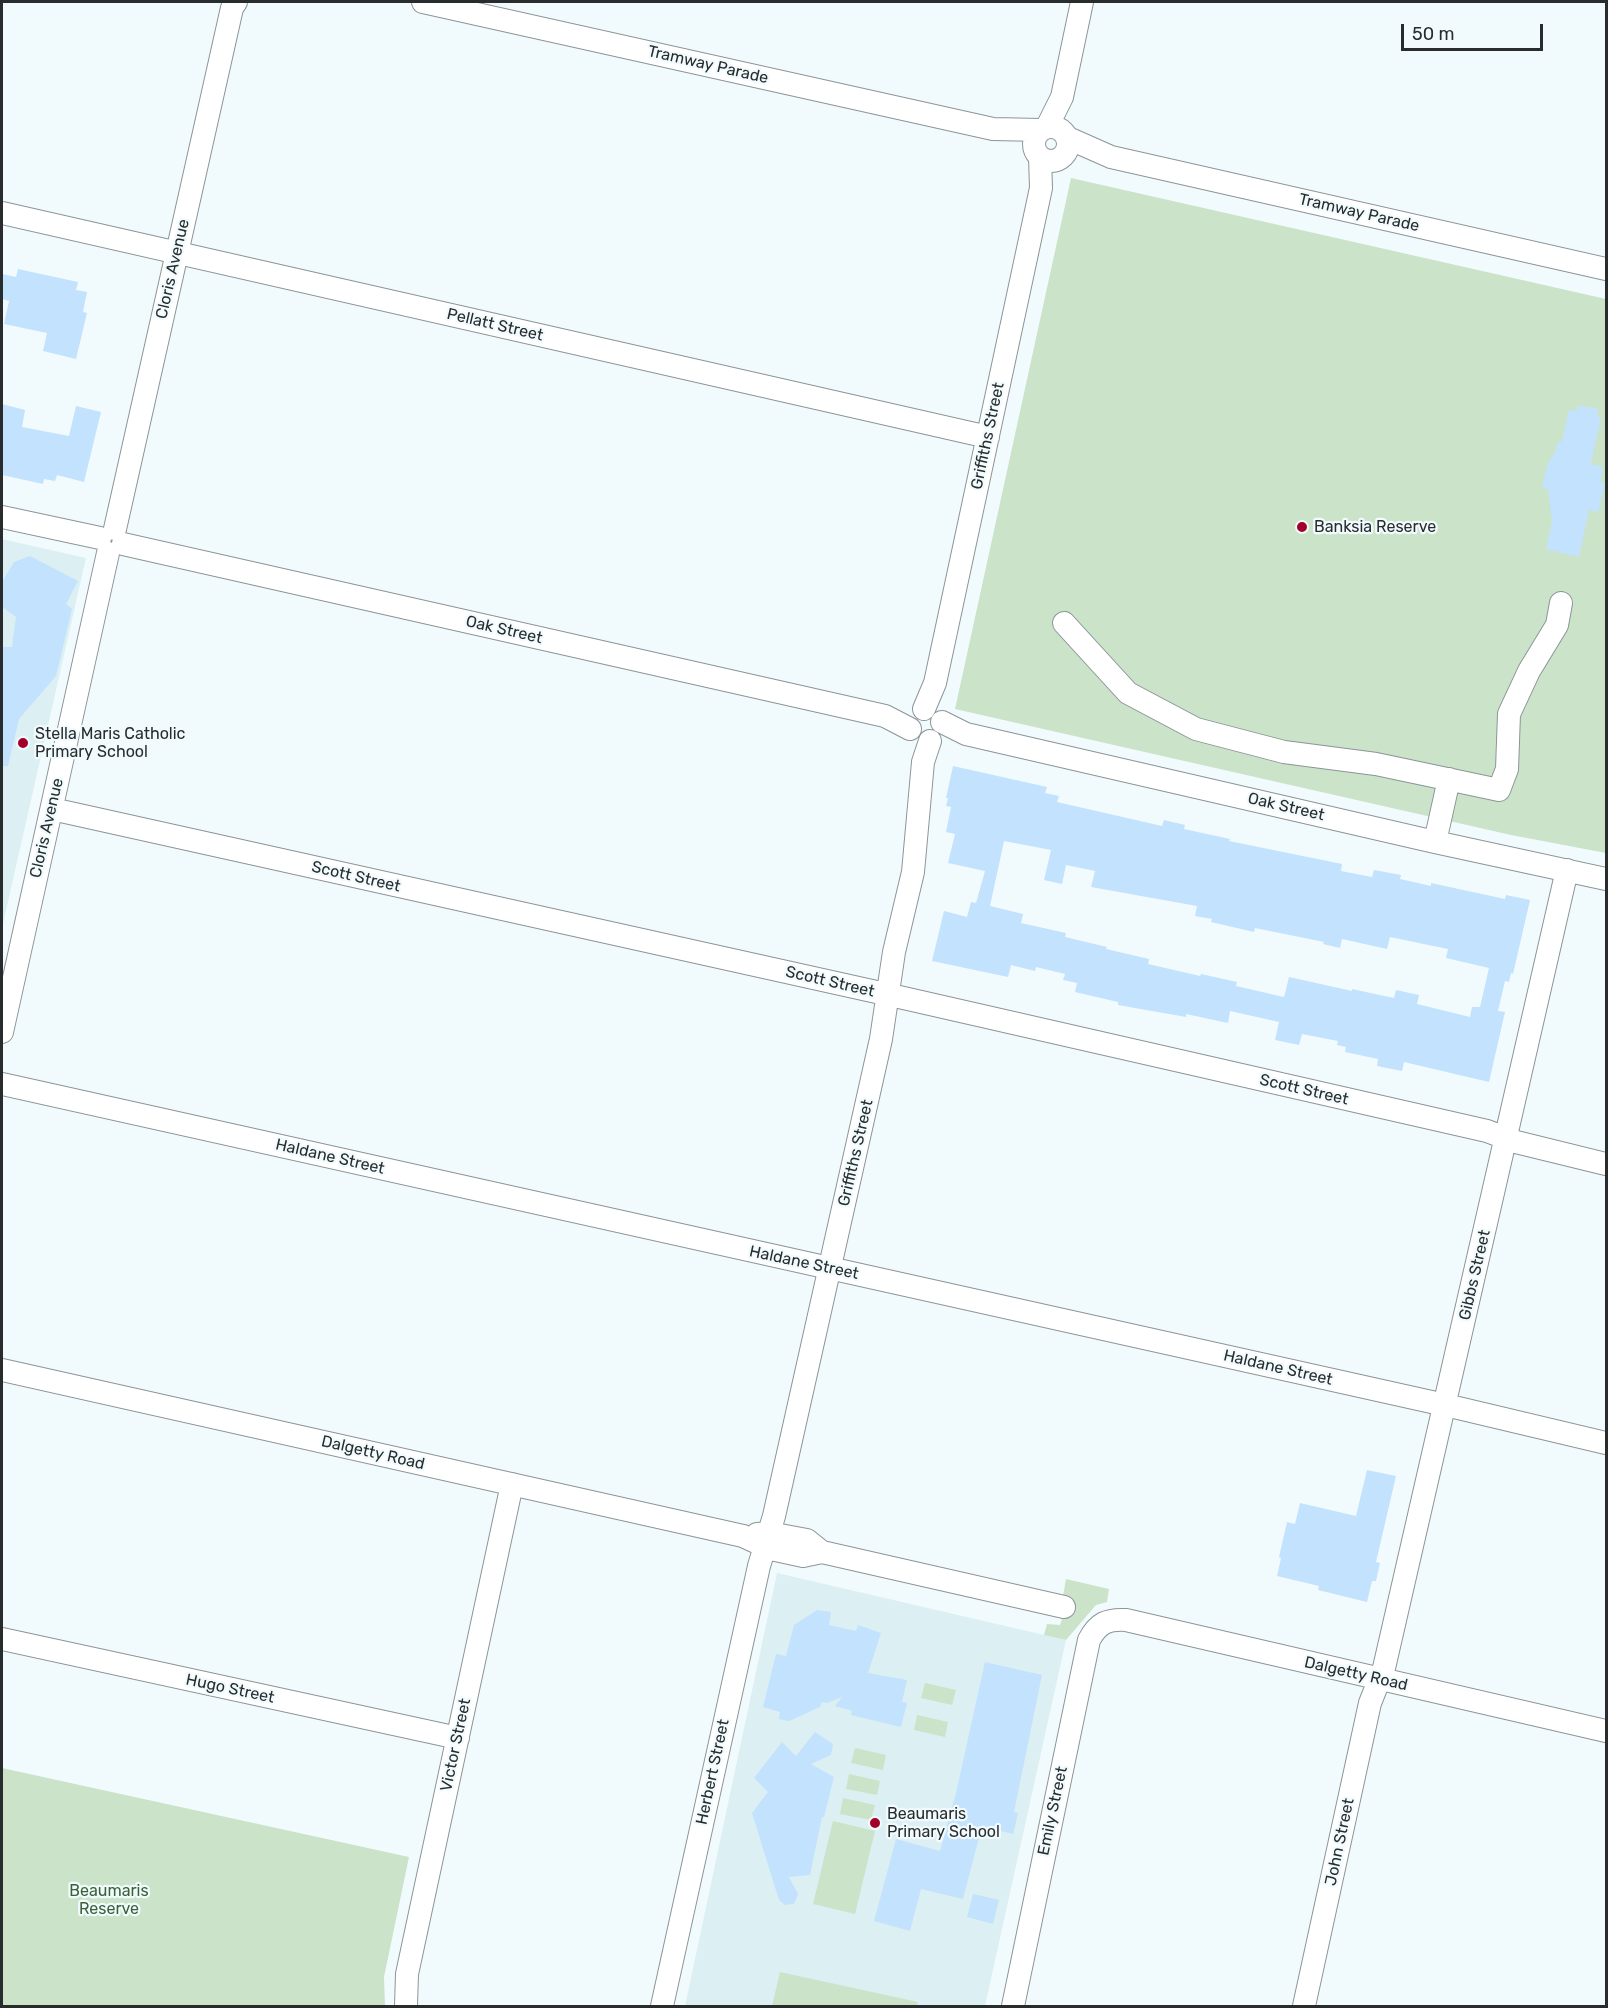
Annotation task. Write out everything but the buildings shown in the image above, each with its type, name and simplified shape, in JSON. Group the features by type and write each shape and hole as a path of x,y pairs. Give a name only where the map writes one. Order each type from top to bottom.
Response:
{"street":[{"name":"Tramway Parade","path":"423,2 1606,269"},
{"name":"Griffiths Street","path":"767,1539 881,1039 894,952 914,866 927,725 935,683 1082,2"},
{"name":"Cloris Avenue","path":"2,1032 233,4"},
{"name":"Pellatt Street","path":"2,213 988,437"},
{"name":"Oak Street","path":"2,517 1606,879"},
{"path":"1064,623 1128,693 1196,729 1284,752 1377,764 1499,790 1507,770 1509,714 1529,671 1557,626 1561,603"},
{"path":"1435,842 1449,779"},
{"name":"Scott Street","path":"52,809 1487,1131 1506,1139 1606,1164"},
{"name":"Gibbs Street","path":"1379,1679 1386,1660 1567,870"},
{"name":"Haldane Street","path":"2,1083 1445,1405 1606,1443"},
{"name":"Dalgetty Road","path":"2,1370 744,1536 767,1539 803,1556 822,1552 1064,1607"},
{"name":"Victor Street","path":"406,2007 407,1974 512,1484"},
{"name":"Herbert Street","path":"662,2007 767,1539"},
{"name":"Dalgetty Road","path":"1105,1621 1126,1620 1606,1731"},
{"name":"Emily Street","path":"1013,2007 1089,1640 1095,1628 1105,1621"},
{"name":"Hugo Street","path":"2,1639 458,1738"},
{"name":"John Street","path":"1304,2007 1370,1703 1379,1679"}],"shaded area":[{"name":"Stella Maris Catholic Primary School","path":"2,539 86,558 2,928"},
{"name":"Beaumaris Primary School","path":"777,1573 1066,1640 985,2006 685,2006"}],"green space":[{"name":"Banksia Reserve","path":"1071,178 1606,299 1606,853 1511,835 955,709"},
{"path":"1066,1579 1109,1589 1107,1602 1096,1605 1066,1640 1044,1635 1047,1624 1060,1625 1065,1610 1063,1596"},
{"path":"925,1683 956,1690 952,1705 921,1698"},
{"path":"917,1715 948,1722 945,1737 914,1730"},
{"path":"855,1748 886,1755 883,1770 851,1763"},
{"name":"Beaumaris Reserve","path":"2,1768 409,1857 384,1977 385,2006 2,2006"},
{"path":"849,1774 880,1781 877,1795 846,1789"},
{"path":"843,1798 875,1805 871,1820 840,1814"},
{"path":"833,1821 875,1831 855,1914 813,1904"},
{"path":"780,1972 918,2002 917,2006 772,2006"}],"place":[{"name":"Banksia Reserve","path":"1302,527"},
{"name":"Stella Maris Catholic Primary School","path":"23,743"},
{"name":"Beaumaris Primary School","path":"875,1823"}]}
